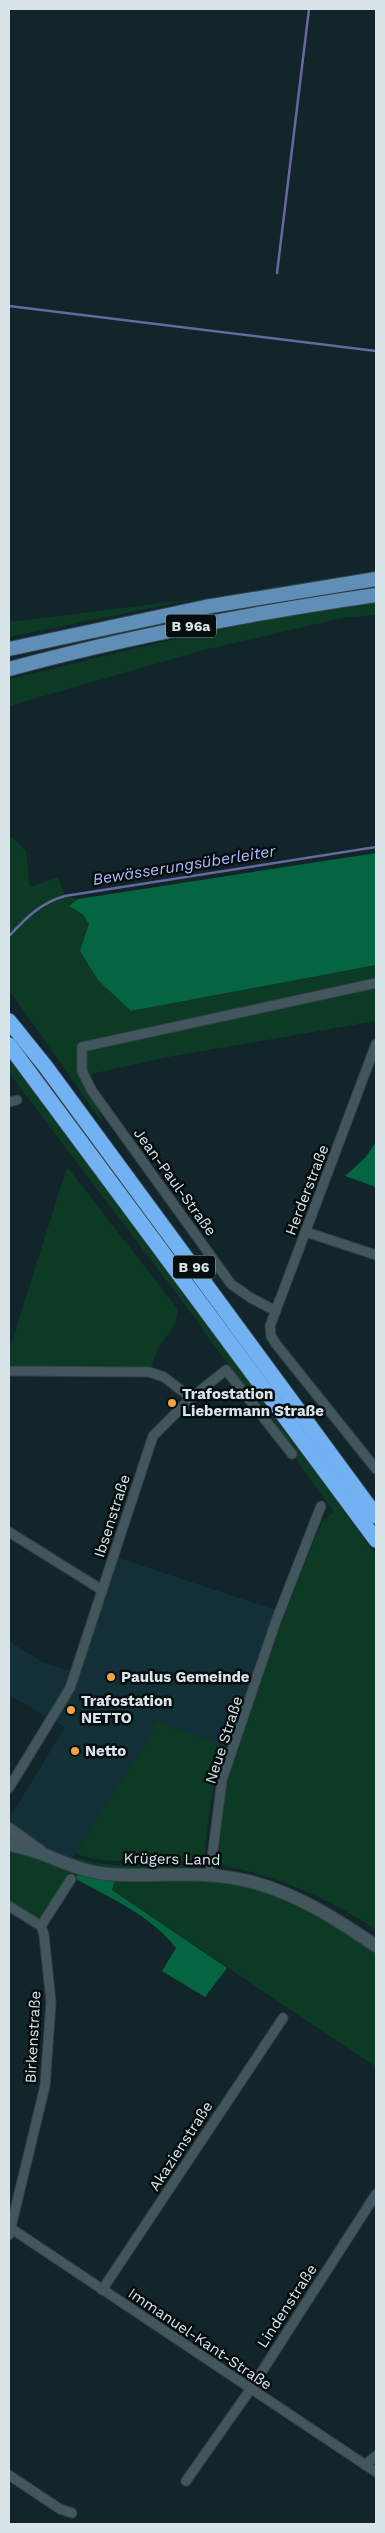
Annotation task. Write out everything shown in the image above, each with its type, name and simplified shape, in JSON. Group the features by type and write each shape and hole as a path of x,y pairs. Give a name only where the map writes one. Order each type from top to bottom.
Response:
{"highway":[{"name":"B 96","path":"9,1021 46,1067 376,1516"},
{"name":"B 96","path":"9,1045 376,1540"}],"main road":[{"name":"B 96a","path":"9,649 206,607 376,579"},
{"name":"B 96a","path":"9,669 64,654 208,623 376,595"}],"street":[{"name":"Jean-Paul-Straße","path":"276,1311 251,1298 231,1284 92,1091 82,1071 82,1047 376,983"},
{"name":"Herderstraße","path":"376,1044 270,1326 271,1336 276,1344 376,1469"},
{"path":"306,1232 376,1255"},
{"name":"Ibsenstraße","path":"9,1788 66,1696 153,1436 191,1398 226,1370 292,1454"},
{"path":"9,1371 149,1372 164,1377 191,1398"},
{"name":"Neue Straße","path":"210,1874 222,1780 276,1621 321,1506"},
{"path":"9,1532 102,1590"},
{"name":"Krügers Land","path":"9,1830 32,1844 43,1854"},
{"name":"Krügers Land","path":"9,1844 43,1854 75,1867 105,1874 210,1874 246,1880 286,1892 312,1905 376,1946"},
{"path":"9,1906 41,1926 71,1879"},
{"name":"Birkenstraße","path":"9,2230 45,2086 48,2064 51,2002 44,1935 41,1926"},
{"name":"Akazienstraße","path":"102,2290 283,2018"},
{"name":"Lindenstraße","path":"186,2482 250,2390 376,2194"},
{"name":"Immanuel-Kant-Straße","path":"9,2230 376,2472"},
{"path":"366,2465 376,2456"},
{"path":"9,2475 60,2509 72,2513"}],"shaded area":[{"path":"113,1556 285,1613 237,1751 156,1721 144,1746 65,1869 9,1848 9,1819 65,1727 9,1695 9,1641 42,1662 77,1673"}],"green space":[{"path":"195,599 9,637 9,622"},
{"path":"376,603 376,615 342,618 204,650 9,706 9,679 233,625"},
{"path":"9,835 26,851 30,887 58,877 65,896 78,899 69,906 83,916 89,924 131,1011 376,965 376,1021 163,1058 91,1074 102,1122 9,990"},
{"path":"376,853 376,965 131,1011 98,980 80,951 89,924 83,915 69,906 78,899"},
{"path":"9,1059 376,1555 376,1930 339,1907 301,1889 281,1881 219,1864 218,1858 227,1782 285,1613 322,1521 334,1512 191,1313 9,1073"},
{"path":"376,1142 376,1187 345,1176 365,1158"},
{"path":"68,1168 177,1308 176,1320 157,1351 151,1371 9,1365 9,1351"},
{"path":"156,1721 225,1746 211,1799 204,1859 195,1862 166,1859 109,1861 75,1853 144,1746"},
{"path":"9,1849 72,1871 39,1921 9,1902"},
{"path":"73,1857 96,1863 125,1866 165,1863 202,1867 106,1869 70,1861"},
{"path":"78,1873 115,1880 112,1890 227,1968 205,1997 162,1971 176,1948 155,1926 130,1909 76,1879"},
{"path":"206,1879 259,1889 317,1913 376,1951 376,2067 112,1890 115,1880"}],"waterway":[{"path":"277,273 309,9"},
{"path":"9,306 376,351"},
{"name":"Bewässerungsüberleiter","path":"9,936 41,907 65,896 376,847"}],"place":[{"name":"Trafostation Liebermann Straße","path":"172,1403"},
{"name":"Paulus Gemeinde","path":"111,1677"},
{"name":"Trafostation NETTO","path":"71,1710"},
{"name":"Netto","path":"75,1751"}]}
